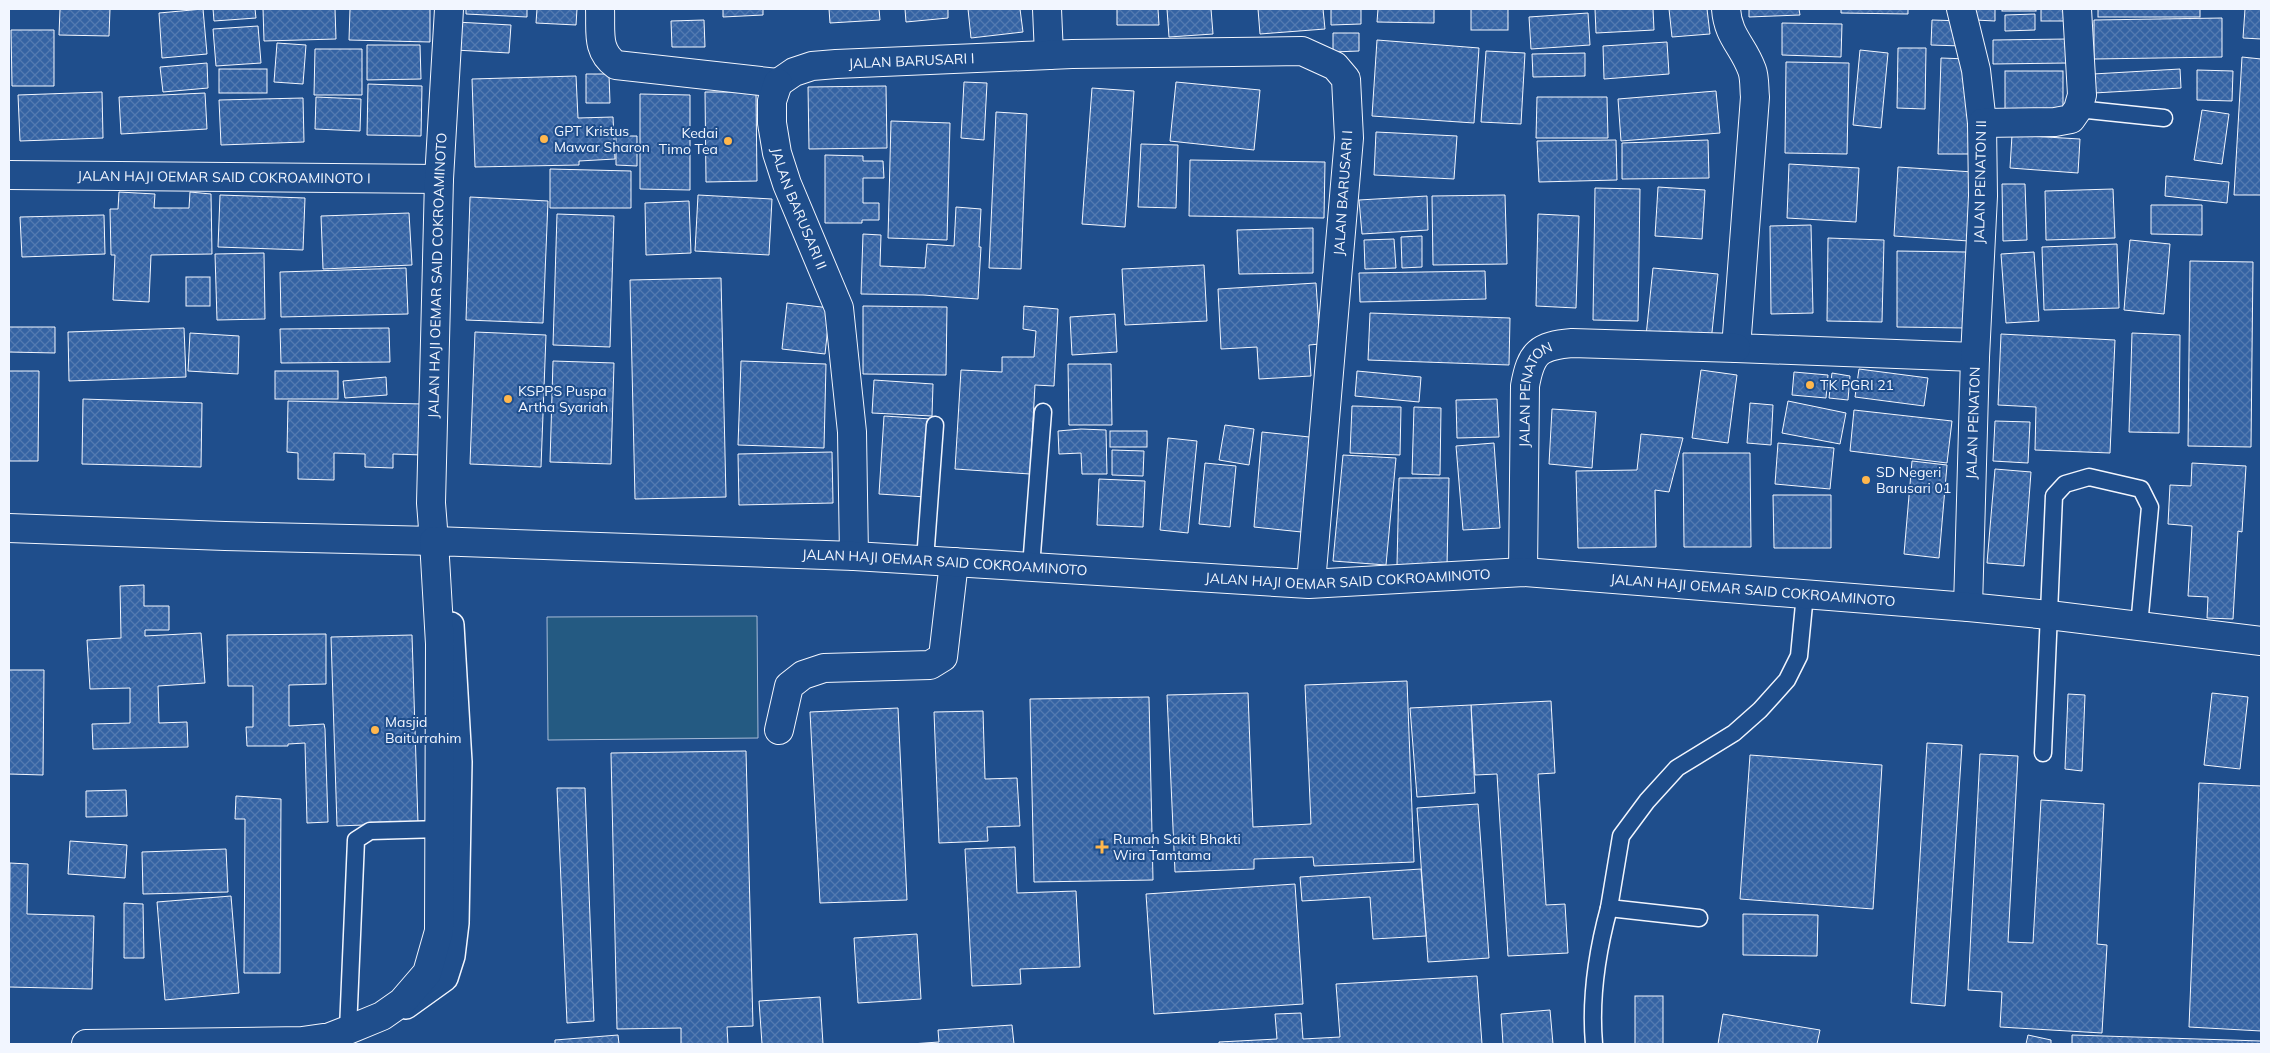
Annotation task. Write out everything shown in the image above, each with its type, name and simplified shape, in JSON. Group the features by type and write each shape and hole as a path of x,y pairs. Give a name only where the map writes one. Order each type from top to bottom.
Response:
{"street":[{"name":"JALAN HAJI OEMAR SAID COKROAMINOTO","path":"86,1044 302,1041 338,1037 376,1026 445,978 452,956 456,924 459,762 454,663 431,503 439,179 449,9"},
{"path":"600,9 601,48 607,59 616,65 778,83"},
{"path":"1047,9 1049,55"},
{"path":"1726,9 1727,24 1734,40 1745,52 1754,72 1755,97 1736,348"},
{"name":"JALAN PENATON II","path":"1961,9 1976,70 1982,123 1983,196 1975,357"},
{"path":"1982,123 2055,122 2071,119 2078,108 2082,95 2077,9"},
{"name":"JALAN BARUSARI I","path":"778,83 794,72 812,66 923,59 1049,55 1302,50 1335,66 1346,79 1349,138 1311,583"},
{"name":"JALAN BARUSARI II","path":"778,83 772,101 776,154 786,184 839,308 852,432 854,556"},
{"name":"JALAN HAJI OEMAR SAID COKROAMINOTO I","path":"9,175 439,179"},
{"name":"JALAN PENATON","path":"1523,572 1525,386 1528,370 1536,356 1550,345 1572,343 1975,357 1968,607"},
{"name":"JALAN HAJI OEMAR SAID COKROAMINOTO","path":"9,528 854,556 1311,583 1523,572 1968,607 2261,641"},
{"name":"JALAN HAJI OEMAR SAID COKROAMINOTO","path":"338,1037 382,1016 402,1002 427,973 439,931 441,829 438,542"},
{"path":"779,730 789,686 802,675 824,668 930,665 943,657 954,562"}],"lane":[{"path":"2078,108 2164,118"},
{"path":"1031,567 1043,412"},
{"path":"925,560 936,425"},
{"path":"2043,753 2054,496 2065,484 2089,477 2141,489 2150,507 2139,626"},
{"path":"1594,1044 1592,1022 1600,940 1609,908 1621,836 1647,801 1677,768 1734,733 1760,710 1788,680 1799,656 1805,594"},
{"path":"338,1037 356,840 370,831 441,829"},
{"path":"1609,908 1699,918"}],"shaded area":[{"path":"757,616 758,738 548,740 547,617"}],"building":[{"path":"60,9 110,9 109,36 59,35"},
{"path":"203,9 207,54 162,58 159,13"},
{"path":"213,9 255,9 256,18 214,21"},
{"path":"263,9 335,9 336,39 264,41"},
{"path":"350,9 430,9 430,42 349,40"},
{"path":"466,9 527,9 527,17 466,14"},
{"path":"537,9 577,9 576,25 536,23"},
{"path":"723,9 763,9 763,15 723,17"},
{"path":"829,9 879,9 880,20 830,23"},
{"path":"905,9 948,9 948,18 906,22"},
{"path":"968,9 1020,9 1023,32 971,38"},
{"path":"1117,9 1158,9 1159,25 1117,25"},
{"path":"1167,9 1211,9 1213,34 1169,37"},
{"path":"1258,9 1323,9 1325,29 1260,34"},
{"path":"1331,9 1361,9 1361,24 1331,25"},
{"path":"1378,9 1434,9 1434,23 1377,22"},
{"path":"1471,9 1508,9 1508,30 1471,30"},
{"path":"1595,9 1653,9 1654,30 1596,33"},
{"path":"1669,9 1707,9 1710,34 1672,37"},
{"path":"1749,9 1799,9 1800,15 1749,17"},
{"path":"1841,9 1908,9 1908,14 1841,13"},
{"path":"1975,9 1995,9 1995,21 1975,20"},
{"path":"2002,9 2036,9 2036,11 2002,11"},
{"path":"2041,9 2068,9 2068,21 2041,21"},
{"path":"2098,9 2200,9 2200,17 2098,17"},
{"path":"2245,9 2261,9 2261,39 2243,38"},
{"path":"1588,13 1590,45 1531,49 1529,17"},
{"path":"2035,14 2035,30 2005,31 2005,15"},
{"path":"2222,18 2222,57 2094,59 2094,20"},
{"path":"704,20 705,47 672,47 671,21"},
{"path":"1932,20 1963,21 1962,46 1931,45"},
{"path":"456,22 511,25 509,53 455,50"},
{"path":"1782,23 1842,24 1841,57 1782,55"},
{"path":"258,26 261,63 216,66 213,29"},
{"path":"11,30 54,30 54,86 12,86"},
{"path":"1333,33 1359,33 1359,51 1333,52"},
{"path":"2067,39 2068,63 1993,64 1993,40"},
{"path":"1377,40 1479,48 1474,123 1372,116"},
{"path":"1667,42 1669,74 1604,79 1603,46"},
{"path":"277,43 306,45 303,84 274,82"},
{"path":"367,45 420,45 421,79 367,80"},
{"path":"1898,48 1926,48 1925,109 1897,108"},
{"path":"315,49 362,49 362,95 314,95"},
{"path":"1860,50 1888,53 1881,128 1853,125"},
{"path":"1486,51 1525,53 1521,124 1481,122"},
{"path":"1585,53 1585,76 1533,77 1532,54"},
{"path":"2242,57 2261,59 2261,195 2234,195"},
{"path":"1941,58 1968,59 1974,154 1938,154"},
{"path":"1786,62 1849,63 1847,154 1785,153"},
{"path":"207,63 208,88 163,92 160,67"},
{"path":"219,69 267,69 267,93 219,93"},
{"path":"2180,69 2181,88 2094,93 2093,74"},
{"path":"2197,70 2233,71 2232,101 2197,100"},
{"path":"2005,71 2063,71 2063,113 2005,113"},
{"path":"586,74 609,74 610,103 586,103"},
{"name":"GPT Kristus Mawar Sharon","path":"576,76 578,118 613,117 615,159 579,161 579,165 475,167 472,79"},
{"path":"964,82 987,83 984,140 961,138"},
{"path":"1176,82 1260,90 1254,150 1170,141"},
{"path":"368,84 422,86 421,136 367,135"},
{"path":"886,86 887,148 809,149 808,87"},
{"path":"1092,88 1134,91 1125,227 1082,224"},
{"path":"1716,91 1720,133 1621,141 1618,99"},
{"path":"102,92 103,138 20,141 18,95"},
{"path":"705,92 756,92 757,181 706,182"},
{"path":"205,93 207,129 121,134 119,97"},
{"path":"640,94 690,95 690,190 640,189"},
{"path":"316,97 361,99 360,131 315,129"},
{"path":"1537,97 1607,97 1608,138 1536,138"},
{"path":"303,98 304,142 221,145 219,100"},
{"path":"2202,110 2229,114 2222,164 2194,160"},
{"path":"996,112 1027,114 1021,269 989,268"},
{"path":"891,121 950,123 947,240 888,238"},
{"path":"1376,132 1457,136 1454,179 1374,175"},
{"path":"2012,135 2080,139 2078,173 2010,168"},
{"path":"616,136 637,136 637,166 616,165"},
{"path":"1616,140 1617,180 1539,182 1537,141"},
{"path":"1708,140 1709,178 1622,179 1622,143"},
{"path":"1141,144 1178,145 1176,208 1138,207"},
{"path":"825,155 863,156 863,161 883,161 884,178 863,178 863,203 879,203 879,220 862,220 862,223 825,223"},
{"path":"1190,160 1325,162 1324,218 1189,216"},
{"path":"1789,164 1859,168 1856,222 1787,218"},
{"path":"1898,167 1973,172 1969,241 1894,236"},
{"path":"550,169 631,171 631,208 550,208"},
{"path":"2166,176 2229,182 2227,203 2165,196"},
{"path":"2002,184 2025,184 2027,240 2003,241"},
{"path":"1658,187 1705,190 1702,239 1655,236"},
{"path":"1595,188 1640,189 1638,321 1593,320"},
{"path":"2113,189 2115,238 2046,240 2045,191"},
{"path":"119,192 155,194 154,208 189,208 190,192 211,194 212,254 151,255 149,302 113,300 115,255 111,255 110,209 118,209"},
{"path":"220,195 305,198 303,250 218,247"},
{"path":"698,195 772,199 769,255 695,251"},
{"path":"1505,195 1507,264 1433,265 1432,196"},
{"path":"1427,196 1428,230 1362,234 1359,200"},
{"path":"470,197 548,201 543,323 466,320"},
{"path":"689,201 691,253 646,255 645,203"},
{"path":"2151,205 2202,205 2202,235 2151,234"},
{"path":"956,207 981,209 978,299 923,295 861,294 863,234 881,235 880,266 925,268 927,244 954,246"},
{"path":"409,213 412,265 323,269 321,216"},
{"path":"557,214 614,216 610,347 553,345"},
{"path":"1538,214 1579,216 1576,308 1536,306"},
{"path":"104,215 105,254 22,257 20,217"},
{"path":"1811,225 1813,313 1771,314 1770,226"},
{"path":"1313,228 1313,273 1239,274 1237,230"},
{"path":"1422,236 1422,267 1402,268 1401,237"},
{"path":"1828,238 1884,240 1882,322 1827,321"},
{"path":"1394,239 1396,268 1365,269 1364,240"},
{"path":"2130,240 2170,244 2164,314 2124,310"},
{"path":"2117,244 2119,308 2044,310 2042,247"},
{"path":"1897,251 1966,252 1966,328 1897,327"},
{"path":"2034,252 2039,321 2006,323 2001,254"},
{"path":"264,253 265,319 217,320 215,254"},
{"path":"2190,261 2253,262 2251,447 2188,446"},
{"path":"1204,265 1207,321 1125,325 1122,269"},
{"path":"406,268 408,314 281,317 280,272"},
{"path":"1653,268 1718,274 1711,342 1646,336"},
{"path":"1485,271 1486,299 1360,302 1359,273"},
{"path":"186,277 210,277 210,306 186,306"},
{"path":"721,278 726,497 635,499 630,280"},
{"path":"1316,283 1320,344 1309,345 1311,376 1259,379 1257,347 1221,349 1218,289"},
{"path":"787,303 830,308 825,354 782,349"},
{"path":"863,306 947,307 946,375 863,374"},
{"path":"1024,306 1058,309 1054,386 1035,385 1030,474 955,469 961,370 1002,372 1002,357 1034,357 1036,331 1023,329"},
{"path":"1370,313 1510,318 1509,365 1368,360"},
{"path":"1115,314 1117,352 1072,355 1070,317"},
{"path":"9,327 55,327 55,353 9,352"},
{"path":"184,328 186,377 69,381 68,332"},
{"path":"389,328 390,362 281,363 280,329"},
{"name":"KSPPS Puspa Artha Syariah","path":"475,332 546,335 541,467 470,464"},
{"path":"190,333 239,336 238,374 188,371"},
{"path":"2132,333 2180,335 2179,433 2129,432"},
{"path":"2001,334 2115,340 2110,453 2035,450 2036,407 1998,405"},
{"path":"553,361 614,363 611,464 550,462"},
{"path":"741,361 826,364 824,448 738,445"},
{"path":"1068,364 1111,364 1112,425 1069,425"},
{"path":"1859,369 1928,378 1924,406 1855,397"},
{"path":"1701,370 1737,375 1728,443 1692,438"},
{"path":"9,371 39,371 38,461 9,461"},
{"path":"275,371 338,371 338,399 275,399"},
{"path":"1357,371 1421,377 1419,402 1355,396"},
{"name":"TK PGRI 21","path":"1794,372 1828,375 1826,398 1792,395"},
{"path":"1832,373 1850,376 1848,400 1829,398"},
{"path":"386,377 387,395 345,398 343,381"},
{"path":"874,380 933,384 932,416 872,413"},
{"path":"83,399 202,403 201,467 82,464"},
{"path":"1497,399 1499,437 1457,438 1456,400"},
{"path":"288,401 423,404 422,455 393,454 393,468 365,467 365,454 334,453 334,480 298,479 298,453 287,452"},
{"path":"1788,401 1846,413 1840,444 1782,433"},
{"path":"1750,403 1773,405 1771,445 1747,443"},
{"path":"1352,406 1401,407 1400,455 1350,453"},
{"path":"1414,407 1441,408 1440,475 1412,474"},
{"path":"1552,409 1596,412 1592,468 1549,464"},
{"path":"1854,410 1952,421 1947,463 1850,451"},
{"path":"884,416 931,419 926,497 879,494"},
{"path":"1995,421 2030,422 2028,463 1993,461"},
{"path":"1225,425 1254,429 1249,465 1219,460"},
{"path":"1081,429 1106,430 1107,474 1082,474 1081,453 1059,454 1058,431"},
{"path":"1110,431 1147,431 1147,447 1110,447"},
{"path":"1262,432 1319,438 1311,533 1254,527"},
{"path":"1641,434 1683,438 1669,492 1655,490 1656,547 1578,548 1576,471 1637,470"},
{"path":"1168,438 1197,441 1188,533 1160,530"},
{"path":"1494,443 1500,528 1463,530 1456,446"},
{"path":"1778,443 1834,448 1830,489 1775,484"},
{"path":"1112,450 1144,451 1143,476 1112,475"},
{"path":"832,452 833,503 739,505 738,454"},
{"path":"1683,453 1750,453 1751,547 1684,547"},
{"path":"1343,455 1396,458 1386,565 1333,561"},
{"path":"1912,461 1947,465 1939,558 1904,554"},
{"path":"1205,463 1236,466 1230,527 1199,524"},
{"path":"2192,463 2246,466 2242,532 2238,531 2233,619 2207,618 2208,597 2188,596 2192,526 2168,524 2170,485 2191,486"},
{"path":"1995,469 2031,472 2024,566 1987,563"},
{"path":"1399,478 1449,478 1447,566 1397,565"},
{"path":"1099,479 1145,481 1143,527 1097,525"},
{"path":"1773,495 1831,495 1831,548 1774,548"},
{"path":"144,585 144,606 169,606 169,630 145,630 145,636 201,633 205,683 158,686 159,723 187,722 188,747 93,749 92,724 130,723 130,688 90,689 87,640 121,638 120,586"},
{"path":"326,634 326,684 289,685 289,726 324,724 325,729 328,822 307,823 305,743 288,744 288,746 247,746 246,727 253,727 253,686 228,686 227,635"},
{"name":"Masjid Baiturrahim","path":"412,635 418,823 337,826 331,637"},
{"path":"9,670 44,670 43,775 9,774"},
{"path":"1407,681 1414,862 1314,866 1313,857 1254,859 1254,869 1175,872 1167,695 1248,693 1253,827 1311,824 1305,685"},
{"path":"2212,693 2248,697 2240,769 2204,765"},
{"path":"2068,694 2085,695 2082,771 2065,769"},
{"path":"1149,697 1153,880 1034,882 1030,699"},
{"path":"1551,701 1555,773 1538,774 1546,905 1565,904 1568,953 1508,956 1497,774 1475,775 1471,705"},
{"path":"1471,705 1475,793 1417,797 1410,708"},
{"path":"898,708 907,900 820,903 810,712"},
{"path":"983,711 985,779 1017,778 1020,826 987,827 988,841 939,843 934,712"},
{"path":"1927,743 1962,745 1945,1006 1911,1003"},
{"path":"746,751 753,1026 727,1027 728,1044 681,1044 681,1028 617,1029 611,753"},
{"path":"1980,754 2018,756 2008,942 2033,943 2041,800 2104,804 2097,944 2107,945 2102,1033 2000,1027 2002,992 1968,990"},
{"path":"1750,755 1882,765 1873,909 1740,899"},
{"path":"2199,783 2261,786 2261,1031 2189,1027"},
{"path":"557,788 585,788 594,1021 567,1023"},
{"path":"126,790 127,816 86,817 86,791"},
{"path":"236,796 281,799 280,973 244,973 245,819 235,819"},
{"path":"1478,804 1489,958 1428,962 1417,808"},
{"path":"70,841 127,845 125,878 68,874"},
{"path":"1015,847 1017,893 1076,891 1080,967 1020,969 1021,984 972,986 965,849"},
{"path":"226,849 228,892 143,894 142,852"},
{"path":"10,863 28,864 27,914 94,916 92,989 9,987"},
{"path":"1421,869 1426,936 1373,939 1370,897 1302,901 1300,877"},
{"path":"1295,884 1303,1004 1154,1014 1146,894"},
{"path":"231,896 239,993 165,1000 157,902"},
{"path":"124,903 143,904 144,958 124,958"},
{"path":"1743,914 1818,915 1817,956 1743,955"},
{"path":"917,934 921,999 858,1003 854,938"},
{"path":"1477,976 1482,1044 1219,1044 1219,1042 1277,1039 1275,1014 1301,1013 1303,1039 1340,1037 1336,984"},
{"path":"1635,996 1663,996 1663,1044 1635,1044"},
{"path":"820,997 823,1044 762,1044 759,1001"},
{"path":"1550,1010 1553,1044 1503,1044 1501,1014"},
{"path":"1723,1014 1820,1030 1817,1044 1718,1044"},
{"path":"1012,1025 1014,1044 911,1044 939,1042 938,1030"},
{"path":"618,1035 619,1044 555,1044 555,1040"},
{"path":"2028,1035 2051,1040 2051,1044 2026,1044"},
{"path":"2072,1035 2261,1041 2261,1044 2072,1044"}],"place":[{"name":"GPT Kristus Mawar Sharon","path":"544,139"},
{"name":"Kedai Timo Tea","path":"728,141"},
{"name":"TK PGRI 21","path":"1810,385"},
{"name":"KSPPS Puspa Artha Syariah","path":"508,399"},
{"name":"SD Negeri Barusari 01","path":"1866,480"},
{"name":"Masjid Baiturrahim","path":"375,730"},
{"name":"Rumah Sakit Bhakti Wira Tamtama","path":"1102,847"}]}
